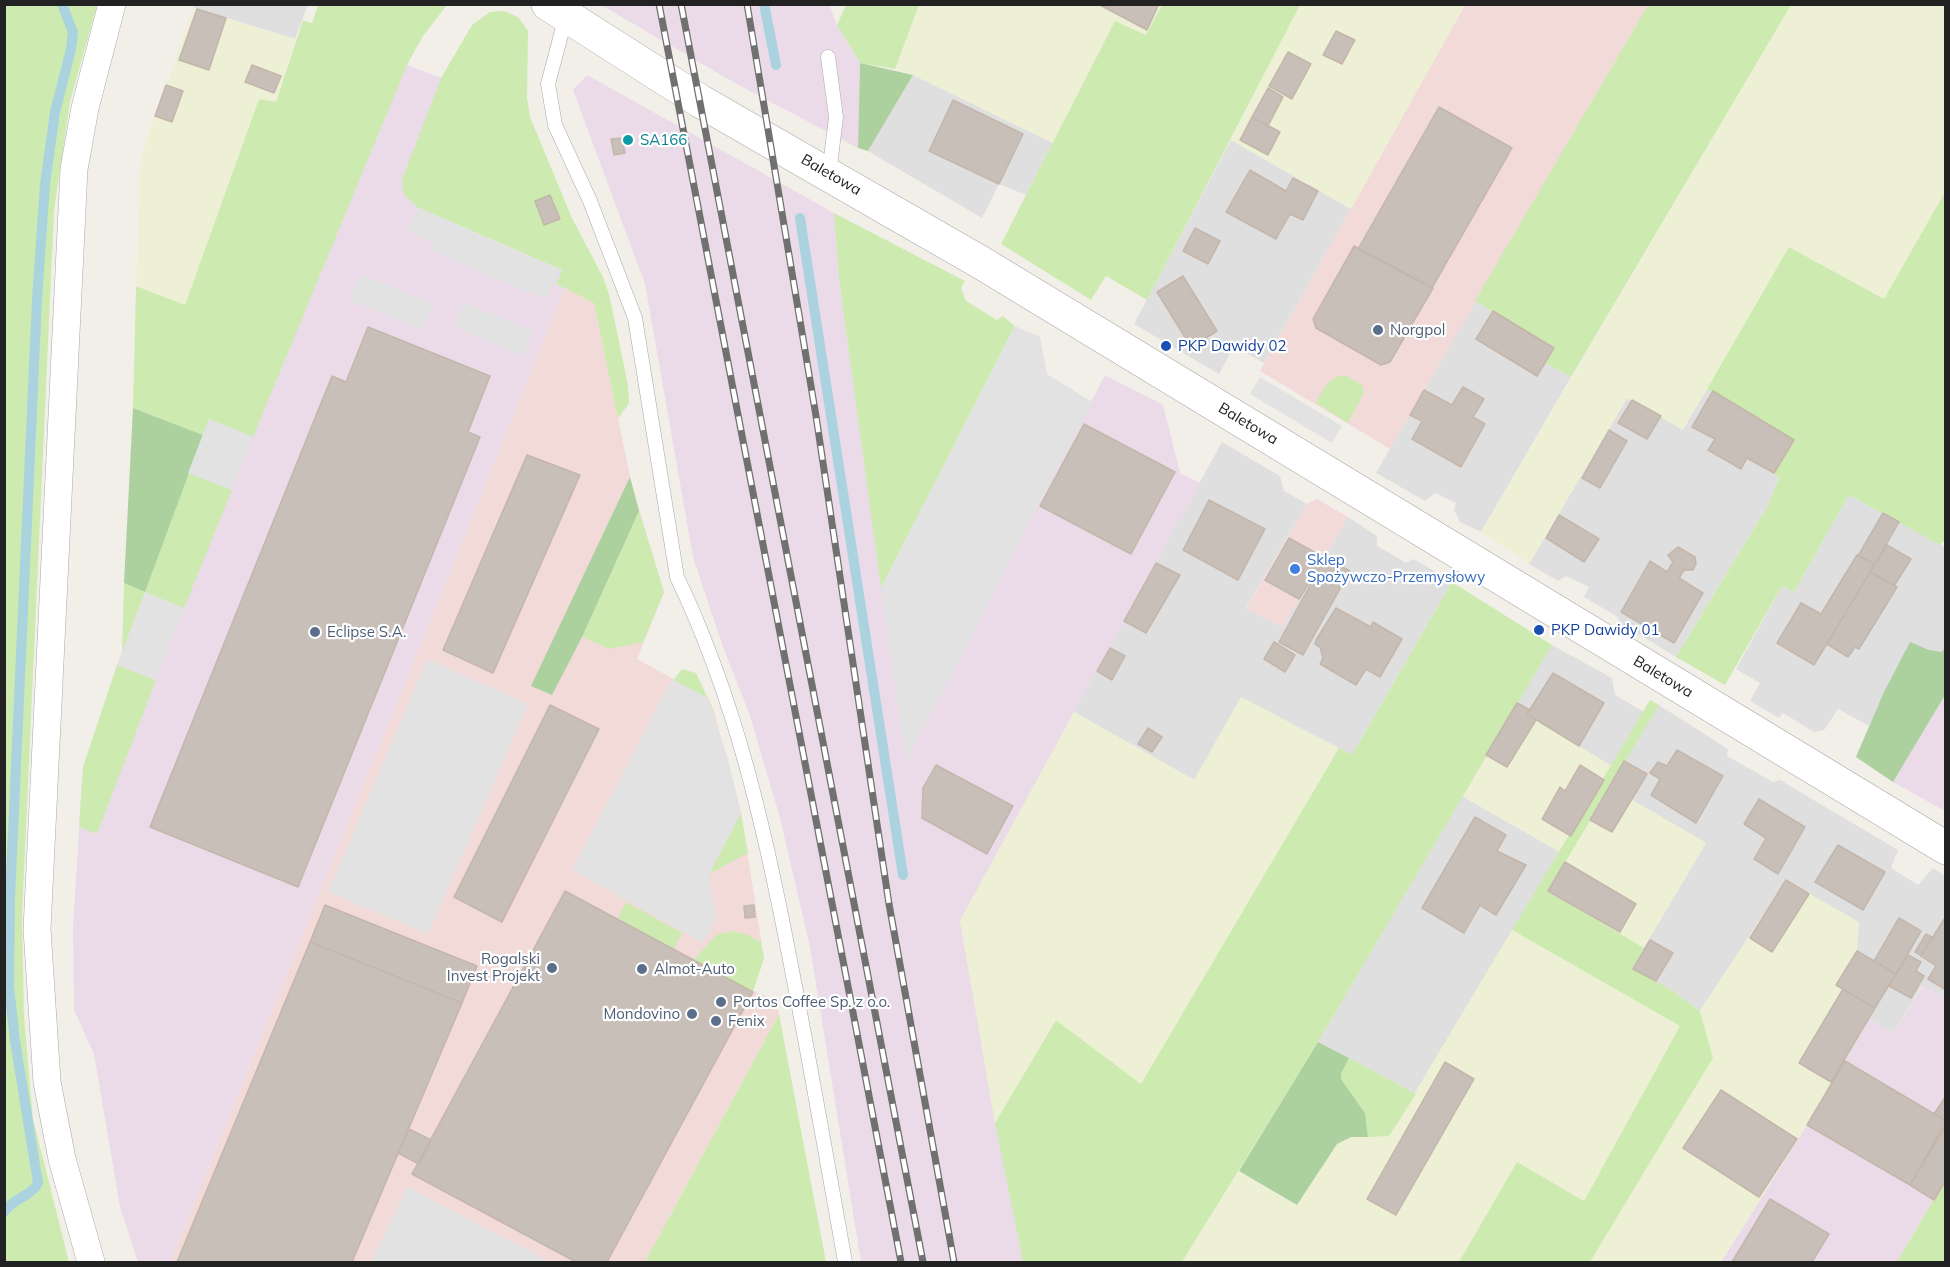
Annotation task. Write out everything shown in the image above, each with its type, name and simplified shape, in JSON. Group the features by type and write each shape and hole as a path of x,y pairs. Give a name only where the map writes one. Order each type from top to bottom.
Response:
{"street":[{"path":"91,1263 62,1159 47,1082 37,929 74,169 85,108 112,4"},
{"name":"Baletowa","path":"557,10 691,96 829,174 1215,404 1946,848"}],"lane":[{"path":"557,10 548,84 555,125 590,201 634,318 677,577 689,602 746,756 764,825 801,1006 845,1263"},
{"path":"828,57 836,117 829,174"}],"shaded area":[{"path":"195,4 308,5 295,39 194,8"},
{"path":"601,5 829,5 837,25 860,63 858,148 733,82"},
{"path":"1465,5 1648,5 1390,449 1260,371"},
{"path":"350,43 441,78 455,224 562,270 556,284 565,288 170,1262 138,1262 120,1207 94,1054 74,1010 73,927 83,767 117,665"},
{"path":"587,75 834,213 839,279 906,761 1105,375 1163,405 1180,473 1200,483 960,921 1023,1262 861,1262 810,947 780,818 749,713 723,647 693,557 645,284 573,90"},
{"path":"913,75 1053,143 1026,195 999,184 982,218 868,151"},
{"path":"1231,140 1351,209 1264,363 1234,346 1219,374 1134,324"},
{"path":"417,207 559,270 546,300 430,250 433,243 407,231"},
{"path":"361,274 433,304 422,330 350,300"},
{"path":"565,288 594,303 632,486 664,592 637,659 708,698 714,711 741,813 764,958 753,991 774,1000 779,1014 645,1262 170,1262"},
{"path":"1475,301 1554,348 1545,363 1571,377 1481,532 1460,522 1454,510 1456,503 1435,493 1425,501 1376,473"},
{"path":"464,302 533,331 523,356 454,327"},
{"path":"1015,326 1040,337 1047,374 1092,402 906,762 881,588"},
{"path":"1260,377 1342,426 1332,443 1250,394"},
{"path":"1707,389 1794,440 1767,507 1676,657 1619,622 1618,617 1584,597 1589,587 1566,576 1558,581 1529,564 1627,398 1683,429"},
{"path":"209,419 253,437 232,490 188,473"},
{"path":"1222,442 1280,476 1284,491 1307,504 1246,608 1282,627 1348,517 1377,536 1377,546 1406,563 1414,559 1452,582 1352,755 1194,780 1074,712"},
{"path":"1849,495 1945,547 1945,695 1893,782 1856,757 1869,726 1838,709 1824,730 1814,732 1783,713 1779,718 1750,701 1760,683 1736,669 1782,586 1794,592"},
{"path":"1317,499 1348,517 1282,627 1246,609 1307,504"},
{"path":"145,592 184,608 156,680 117,665"},
{"path":"1552,645 1612,678 1615,695 1644,712 1611,766 1527,714 1530,710 1517,703"},
{"path":"427,659 528,704 428,934 328,892"},
{"path":"672,679 708,698 728,759 741,813 709,874 716,919 703,943 572,870"},
{"path":"1945,695 1945,811 1893,782"},
{"path":"1659,705 1728,749 1727,756 1773,782 1780,780 1898,850 1891,868 1918,885 1933,868 1945,876 1945,997 1922,986 1893,1033 1869,1018 1896,974 1857,951 1809,894 1786,880 1700,1011 1673,991 1631,968 1706,843 1632,800 1624,761"},
{"path":"1462,796 1560,852 1416,1094 1318,1042"},
{"path":"1923,986 1945,997 1945,1180 1897,1262 1721,1262 1807,1125 1869,1018 1893,1033"},
{"path":"407,1187 550,1262 371,1262"}],"green space":[{"path":"5,4 97,5 70,102 54,211 22,917 24,1017 33,1119 69,1262 5,1262"},
{"path":"318,5 447,5 423,36 407,65 253,437 209,419 203,435 133,408 136,286 185,305 259,99 276,102 303,20 312,23"},
{"path":"846,5 919,5 895,69 860,63 837,25"},
{"path":"919,5 1162,5 1146,35 1115,21 1053,143 913,75 895,69"},
{"path":"1162,5 1300,5 1147,300 1106,276 1091,300 1001,244 1115,21 1146,35"},
{"path":"1300,5 1465,5 1351,209 1231,140"},
{"path":"1648,5 1791,5 1571,377 1545,363 1554,349 1475,301"},
{"path":"1791,5 1945,5 1945,192 1884,299 1789,247 1683,430 1627,398 1529,564 1481,532"},
{"path":"194,8 295,39 276,103 259,99 185,305 136,286 141,156"},
{"path":"505,11 519,18 528,31 527,97 530,117 572,218 603,277 609,294 628,385 629,403 618,419 594,303 556,284 562,270 417,207 404,195 402,180 441,78 472,25 490,12"},
{"path":"860,63 913,75 868,151 858,148"},
{"path":"1945,192 1945,540 1940,545 1849,495 1794,592 1782,586 1725,685 1676,657 1767,507 1779,478 1774,473 1794,440 1707,389 1789,247 1884,299"},
{"path":"834,213 965,281 961,288 966,301 997,320 1003,316 1015,326 881,588 839,279"},
{"path":"1345,375 1362,385 1364,393 1348,423 1316,403 1330,381"},
{"path":"133,408 203,435 145,592 124,583"},
{"path":"188,473 232,490 184,608 145,593 122,653 124,583 145,592"},
{"path":"630,477 639,511 582,637 552,695 531,686"},
{"path":"639,511 664,592 643,642 610,649 582,637"},
{"path":"1452,582 1552,645 1318,1042 1182,1262 1023,1262 995,1123 1056,1020 1141,1084 1339,748 1352,755"},
{"path":"1910,642 1929,650 1942,652 1945,647 1945,695 1893,782 1856,757 1884,692"},
{"path":"117,665 156,680 97,834 79,827 83,767"},
{"path":"682,669 696,673 713,709 669,686"},
{"path":"1241,697 1339,748 1141,1085 1056,1020 995,1123 960,921 1074,712 1194,780"},
{"path":"1650,700 1659,705 1548,891 1644,948 1632,968 1673,991 1700,1011 1713,1058 1590,1262 1459,1262 1517,1162 1584,1201 1680,1026 1512,930"},
{"path":"1517,703 1530,710 1528,714 1611,766 1560,852 1462,796"},
{"path":"1624,761 1647,774 1632,800 1706,843 1644,948 1548,891"},
{"path":"741,813 748,853 709,874"},
{"path":"1786,880 1859,922 1857,951 1896,974 1807,1125 1721,1262 1590,1262 1713,1058 1700,1011"},
{"path":"626,902 682,933 673,949 618,919"},
{"path":"1512,930 1680,1026 1584,1201 1517,1162 1459,1262 1182,1262 1239,1171 1297,1205 1337,1144 1351,1137 1389,1136"},
{"path":"733,931 761,942 764,958 753,992 694,960 716,935"},
{"path":"779,1014 826,1262 645,1262"},
{"path":"1318,1042 1349,1058 1341,1079 1365,1113 1368,1137 1351,1137 1337,1144 1297,1205 1239,1171"},
{"path":"1349,1058 1416,1094 1389,1136 1368,1137 1365,1113 1341,1079"},
{"path":"1945,1180 1945,1262 1897,1262"}],"building":[{"path":"1098,4 1159,4 1147,30"},
{"path":"197,9 226,18 209,70 179,60"},
{"path":"1336,31 1355,40 1342,64 1323,55"},
{"path":"1288,52 1311,64 1292,99 1269,86"},
{"path":"252,65 281,76 274,93 245,82"},
{"path":"166,85 183,91 172,122 155,116"},
{"path":"1268,88 1283,97 1268,126 1252,117"},
{"path":"953,100 1023,134 999,184 929,151"},
{"path":"1439,107 1512,148 1432,288 1358,249"},
{"path":"1252,117 1280,132 1268,155 1240,140"},
{"path":"622,138 625,153 614,155 611,139"},
{"path":"1250,170 1286,191 1293,178 1318,191 1303,220 1290,214 1276,239 1226,212"},
{"path":"550,195 560,219 544,225 535,201"},
{"path":"1195,228 1220,241 1208,264 1183,251"},
{"path":"1354,246 1433,288 1390,362 1381,365 1316,328 1313,319"},
{"path":"1183,276 1217,331 1191,347 1157,292"},
{"path":"1493,311 1554,348 1537,376 1476,339"},
{"name":"Eclipse S.A.","path":"368,327 490,376 468,432 480,437 298,887 150,827 332,376 346,382"},
{"path":"1463,387 1484,399 1473,417 1485,424 1461,467 1412,439 1422,421 1410,415 1424,390 1452,405"},
{"path":"1713,391 1794,440 1774,473 1747,458 1741,469 1708,450 1715,439 1692,427"},
{"path":"1632,400 1661,416 1647,439 1618,423"},
{"path":"1084,424 1175,472 1131,554 1040,506"},
{"path":"1609,430 1627,441 1600,488 1582,478"},
{"path":"527,455 580,475 493,673 443,650"},
{"path":"1209,500 1265,529 1238,580 1183,550"},
{"path":"1883,513 1899,522 1875,564 1858,556"},
{"path":"1559,515 1599,539 1584,562 1546,538"},
{"name":"Sklep Spożywczo-Przemysłowy","path":"1289,538 1325,558 1299,599 1265,580"},
{"path":"1887,545 1911,559 1894,586 1870,572"},
{"path":"1678,547 1695,557 1696,564 1693,570 1684,570 1679,578 1703,593 1674,643 1621,612 1650,561 1667,572 1673,562 1668,555"},
{"path":"1857,555 1875,564 1814,665 1777,643 1801,603 1821,614"},
{"path":"1325,558 1350,571 1303,655 1279,642"},
{"path":"1156,563 1180,575 1146,633 1124,621"},
{"path":"1870,572 1897,587 1859,649 1855,647 1848,657 1827,644"},
{"path":"1336,608 1371,627 1373,622 1402,639 1380,677 1366,669 1356,685 1320,664 1323,658 1320,647 1315,644 1316,640"},
{"path":"1274,642 1295,655 1285,672 1264,659"},
{"path":"1110,648 1125,656 1112,680 1097,671"},
{"path":"1553,673 1604,703 1579,746 1527,714"},
{"path":"1517,703 1530,710 1527,714 1536,720 1507,767 1486,755"},
{"path":"550,705 599,729 502,922 454,897"},
{"path":"1148,728 1162,737 1152,752 1138,744"},
{"path":"1677,750 1723,776 1696,823 1651,795 1660,779 1650,773 1658,762 1667,766"},
{"path":"1624,761 1647,774 1612,832 1590,820"},
{"path":"936,765 1013,806 987,854 922,818 923,788"},
{"path":"1580,765 1604,780 1571,836 1542,819 1560,787 1565,791"},
{"path":"1759,799 1805,827 1778,874 1754,859 1766,838 1744,824"},
{"path":"1475,817 1506,835 1497,851 1526,865 1496,915 1480,905 1464,933 1422,908"},
{"path":"1838,845 1885,872 1863,910 1815,882"},
{"path":"1565,862 1636,904 1620,932 1548,891"},
{"path":"1786,880 1809,894 1772,952 1750,938"},
{"path":"565,891 753,992 607,1262 576,1262 412,1174"},
{"path":"325,905 477,966 462,1003 310,942"},
{"path":"754,905 755,917 745,918 744,906"},
{"path":"1946,916 1946,990 1928,979 1936,966 1921,956"},
{"path":"1899,918 1921,931 1896,974 1874,961"},
{"path":"1926,934 1932,937 1921,956 1915,952"},
{"path":"1650,940 1673,953 1656,981 1633,969"},
{"path":"310,942 462,1003 352,1262 177,1262"},
{"path":"1857,951 1896,974 1875,1008 1836,985"},
{"path":"1908,955 1921,962 1916,971 1924,976 1911,998 1889,986"},
{"path":"1843,989 1875,1008 1831,1082 1799,1063"},
{"path":"1845,1061 1946,1121 1910,1185 1807,1125"},
{"path":"1445,1062 1474,1079 1396,1215 1367,1199"},
{"path":"1721,1090 1797,1139 1759,1197 1683,1148"},
{"path":"1946,1096 1946,1121 1934,1114"},
{"path":"1946,1125 1946,1180 1934,1200 1910,1185"},
{"path":"409,1129 431,1140 419,1164 398,1153"},
{"path":"1770,1199 1829,1234 1812,1262 1732,1262"}],"waterway":[{"path":"4,1212 38,1183 15,1041 9,986 10,899 37,299 45,184 55,112 73,32 62,4"},
{"path":"764,4 776,65"},
{"path":"800,218 903,875"}],"railway":[{"path":"659,4 901,1262"},
{"path":"681,4 923,1262"},
{"path":"747,4 816,416 889,904 954,1262"}],"place":[{"name":"SA166","path":"628,140"},
{"name":"Norgpol","path":"1378,330"},
{"name":"PKP Dawidy 02","path":"1166,346"},
{"name":"Sklep Spożywczo-Przemysłowy","path":"1295,569"},
{"name":"PKP Dawidy 01","path":"1539,630"},
{"name":"Eclipse S.A.","path":"315,632"},
{"name":"Rogalski Invest Projekt","path":"552,968"},
{"name":"Almot-Auto","path":"642,969"},
{"name":"Portos Coffee Sp. z o.o.","path":"721,1002"},
{"name":"Mondovino","path":"692,1014"},
{"name":"Fenix","path":"716,1021"}]}
